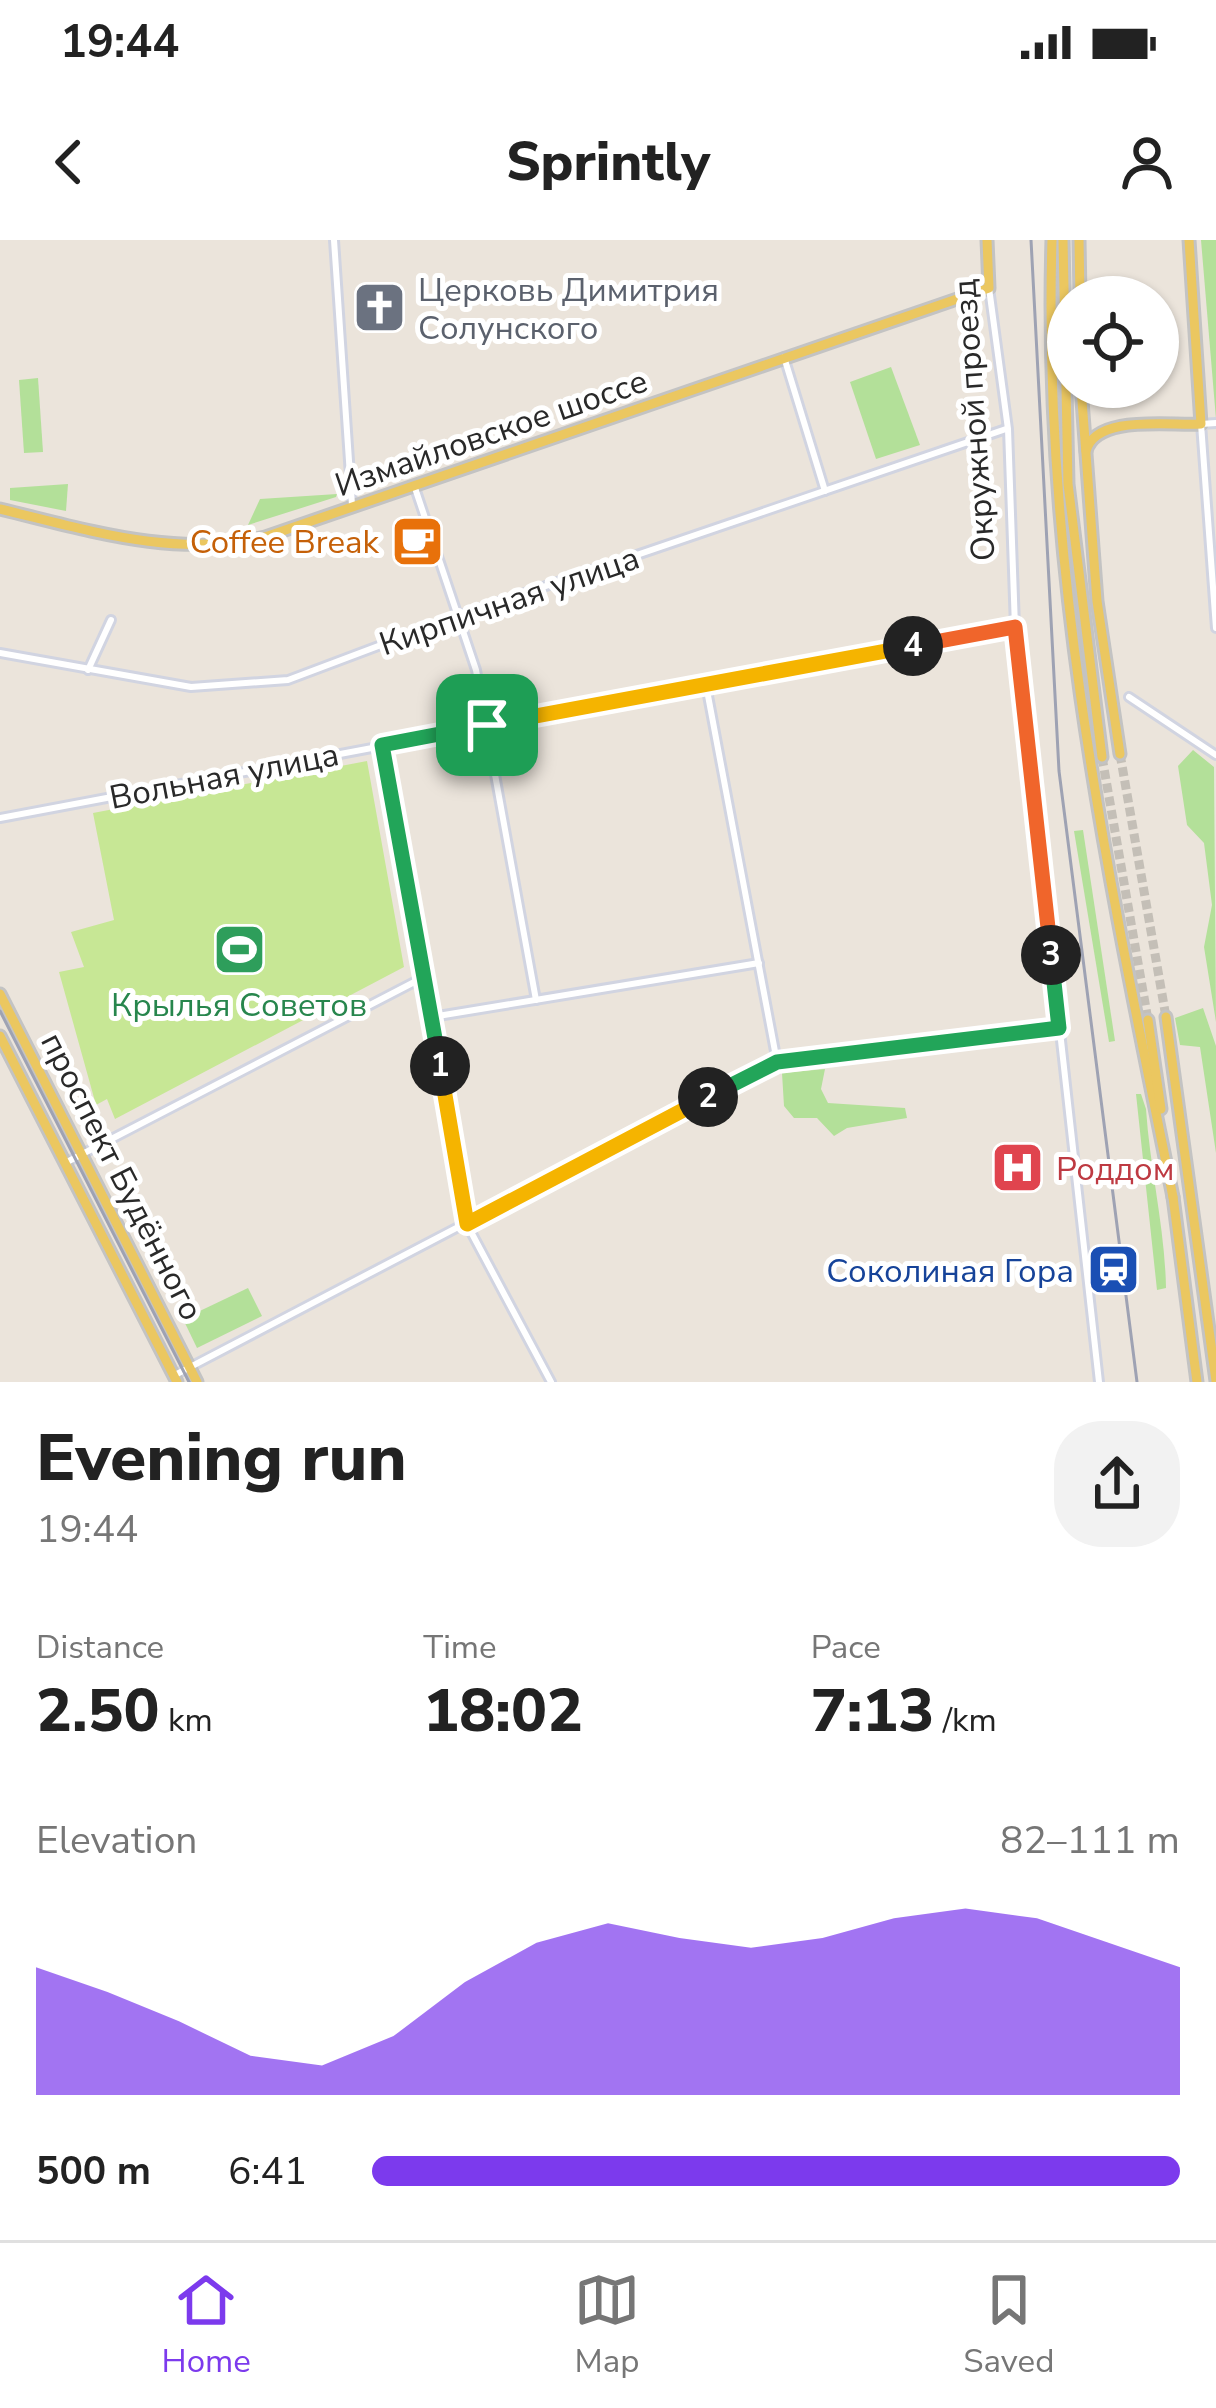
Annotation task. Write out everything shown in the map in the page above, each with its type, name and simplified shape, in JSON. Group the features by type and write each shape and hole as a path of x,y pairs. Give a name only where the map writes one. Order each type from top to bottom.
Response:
{"main road":[{"name":"Окружной проезд","path":"987,240 989,288"},
{"path":"1052,240 1052,466 1066,598 1088,756 1173,1197"},
{"path":"1063,240 1067,484 1102,757"},
{"path":"1079,240 1080,276"},
{"path":"1083,462 1089,439 1104,429 1202,424 1189,240"},
{"name":"Измайловское шоссе","path":"0,508 145,542 196,546 265,537 989,288"},
{"path":"1082,408 1096,601 1120,754"},
{"name":"проспект Будённого","path":"0,994 197,1382"},
{"path":"1166,1017 1216,1381"},
{"path":"1148,1020 1197,1382"},
{"name":"проспект Будённого","path":"0,1036 176,1379"}],"street":[{"path":"334,240 352,509"},
{"name":"Окружной проезд","path":"989,288 1008,429 1015,627 1099,1382"},
{"path":"784,357 825,491"},
{"path":"1216,423 1202,424 1216,628"},
{"name":"Кирпичная улица","path":"0,652 208,688 287,680 458,616 1008,429"},
{"path":"415,488 458,616 487,725 536,1000"},
{"path":"88,670 111,620"},
{"name":"Вольная улица","path":"0,818 1015,627"},
{"path":"706,686 777,1062"},
{"path":"1129,697 1216,755"},
{"path":"382,745 467,1224 551,1382"},
{"path":"432,1017 759,963"},
{"path":"64,1163 424,977"},
{"path":"176,1379 777,1062 1059,1028"}],"green space":[{"path":"1201,240 1216,240 1216,419"},
{"path":"891,367 920,445 876,459 850,382"},
{"path":"38,378 43,452 24,453 19,380"},
{"path":"68,484 66,511 10,500 10,488"},
{"path":"336,497 248,525 260,499"},
{"path":"1193,750 1214,767 1216,1022 1204,947 1212,905 1204,843 1187,825 1178,766"},
{"name":"Крылья Советов","path":"367,761 404,967 115,1119 107,1099 96,1105 59,972 84,967 71,932 114,920 93,813"},
{"path":"1083,830 1115,1041 1109,1042 1074,831"},
{"path":"1203,1008 1216,1046 1216,1153 1200,1047 1180,1045 1175,1018"},
{"path":"825,1069 821,1089 828,1103 905,1108 907,1118 847,1128 834,1136 817,1118 794,1118 784,1106 782,1073"},
{"path":"1136,1094 1141,1094 1146,1109 1163,1243 1166,1288 1157,1290"},
{"path":"248,1288 262,1316 197,1348 183,1319"}],"tunnel":[{"path":"1120,754 1166,1017"},
{"path":"1102,757 1148,1020"}],"tram line":[{"path":"0,1011 189,1382"}],"railway":[{"path":"1031,240 1059,771 1137,1382"}],"place":[{"name":"Церковь Димитрия Солунского","path":"379,308"},
{"name":"Coffee Break","path":"418,541"},
{"name":"Крылья Советов","path":"239,950"},
{"name":"Роддом","path":"1017,1168"},
{"name":"Соколиная Гора","path":"1113,1270"}],"route":[{"path":"1015,627 1059,1028 777,1062 467,1224 382,745 487,725 1015,627"}]}
